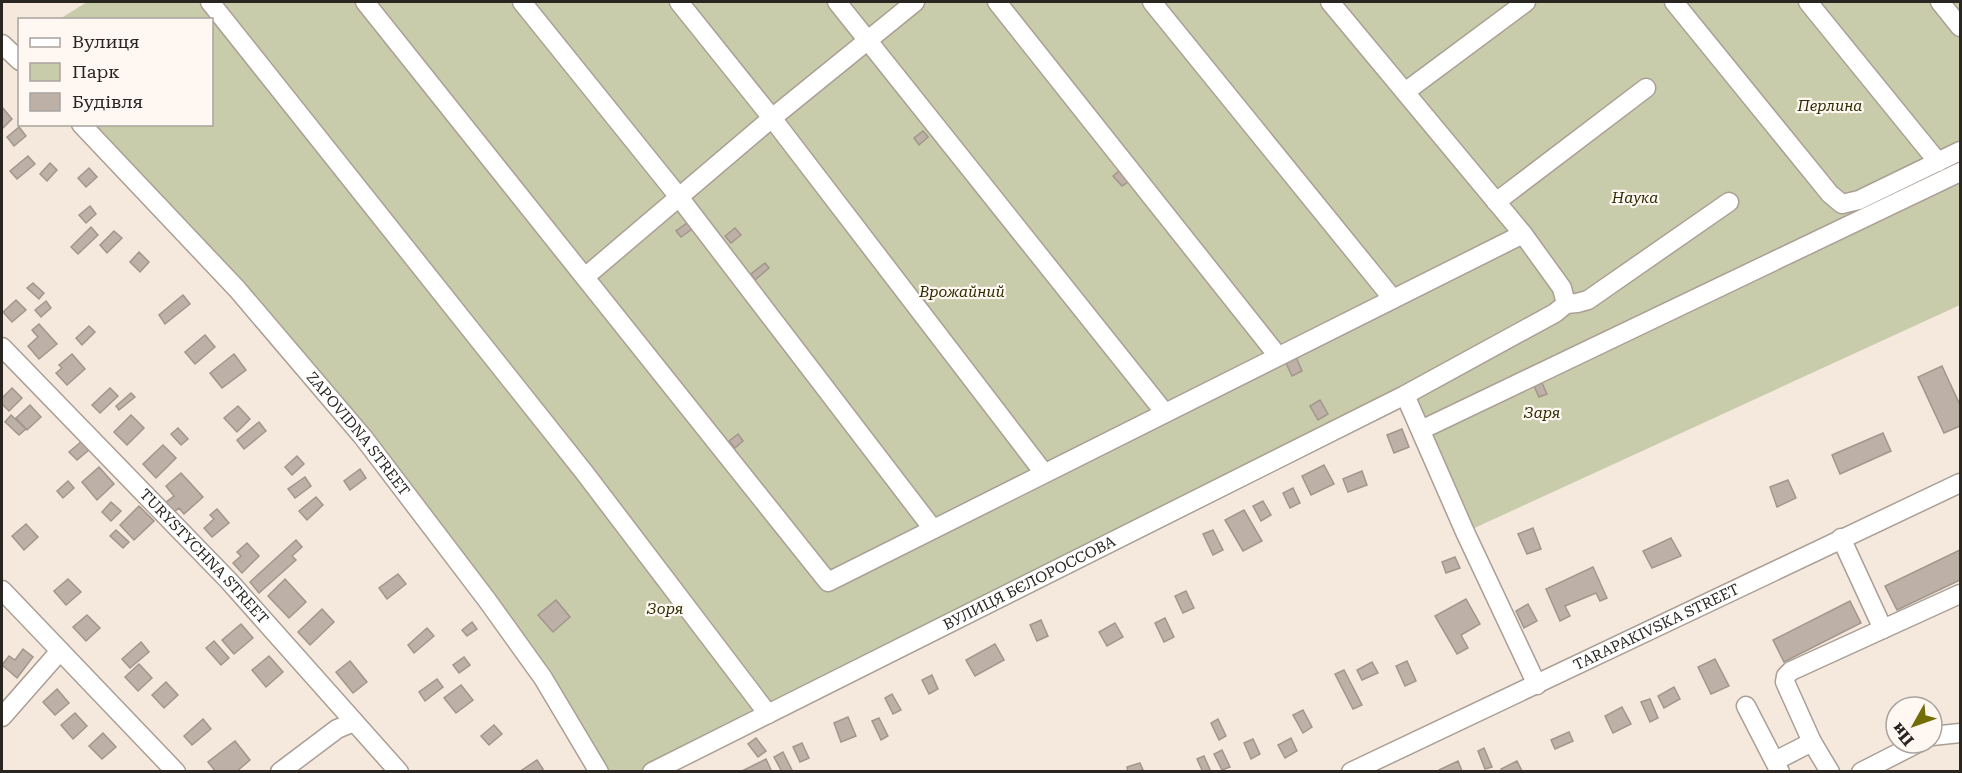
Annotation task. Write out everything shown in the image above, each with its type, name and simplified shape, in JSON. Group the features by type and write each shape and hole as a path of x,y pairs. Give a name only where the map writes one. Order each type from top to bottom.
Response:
{"street":[{"path":"210,2 584,472 768,714"},
{"path":"365,2 828,582 1523,234"},
{"path":"522,2 679,197 933,529"},
{"path":"679,2 772,118 1044,473"},
{"path":"837,2 1165,413"},
{"path":"585,277 772,118 915,2"},
{"path":"997,2 1278,356"},
{"path":"1152,2 1393,299"},
{"path":"1330,2 1523,234 1562,288 1566,304"},
{"path":"1405,92 1526,2"},
{"path":"1674,2 1830,194 1842,204 1859,200 1960,151"},
{"path":"1808,2 1938,162"},
{"path":"1940,2 1960,27"},
{"path":"2,44 18,59"},
{"path":"1496,202 1646,88"},
{"name":"ZAPOVIDNA STREET","path":"83,126 237,289 363,437 487,600 543,678 599,771"},
{"path":"1421,430 1960,172"},
{"name":"ВУЛИЦЯ БЄЛОРОССОВА","path":"652,771 1405,395 1555,313 1566,304 1588,300 1729,202"},
{"name":"TURYSTYCHNA STREET","path":"2,347 228,581 399,771"},
{"path":"1405,395 1465,532 1537,685"},
{"name":"TARAPAKIVSKA STREET","path":"1351,771 1537,685 1841,538 1958,490"},
{"path":"1841,538 1883,629"},
{"path":"2,590 176,771"},
{"path":"1830,771 1812,742 1785,682 1786,676 1791,671 1960,594"},
{"path":"2,717 60,651"},
{"path":"1746,706 1777,766 1812,742"},
{"path":"280,771 337,729 354,723"},
{"path":"1944,735 1960,733"},
{"path":"1861,771 1894,755"}],"green space":[{"path":"87,2 1960,2 1960,305 1468,531 1408,393 652,771 599,771 363,437 82,126 213,126 213,18 61,18"}],"building":[{"path":"2,107 12,119 2,129"},
{"path":"19,127 26,136 14,146 7,137"},
{"path":"923,131 928,137 919,145 914,138"},
{"path":"28,156 35,164 17,179 10,171"},
{"path":"50,163 57,170 47,181 40,174"},
{"path":"89,168 97,177 86,187 78,178"},
{"path":"1119,171 1128,182 1122,186 1113,176"},
{"path":"90,206 96,214 86,223 79,215"},
{"path":"687,223 692,229 681,237 676,231"},
{"path":"91,227 98,235 78,254 71,247"},
{"path":"735,228 741,235 731,243 725,236"},
{"path":"114,231 122,238 107,253 100,245"},
{"path":"139,252 149,262 140,272 130,262"},
{"path":"765,263 769,268 755,280 751,274"},
{"path":"33,283 44,293 39,299 27,288"},
{"path":"183,295 190,304 165,324 159,315"},
{"path":"16,300 26,310 12,322 3,312"},
{"path":"46,301 51,308 41,317 35,310"},
{"path":"39,324 57,344 39,359 28,346 38,337 32,330"},
{"path":"89,326 95,332 82,345 76,338"},
{"path":"205,335 215,347 195,364 185,352"},
{"path":"72,354 85,369 67,385 56,373 62,368 59,365"},
{"path":"234,354 246,370 222,388 210,373"},
{"path":"1296,357 1302,371 1292,376 1285,361"},
{"path":"1942,366 1960,405 1960,426 1944,433 1918,377"},
{"path":"1542,383 1547,394 1539,397 1534,386"},
{"path":"12,388 22,398 9,411 2,404 2,398"},
{"path":"110,388 118,396 100,413 92,405"},
{"path":"131,393 135,397 119,410 116,406"},
{"path":"1320,400 1328,414 1318,420 1310,406"},
{"path":"30,405 41,417 27,430 16,418"},
{"path":"238,406 250,419 237,432 224,418"},
{"path":"11,415 26,429 19,435 5,422"},
{"path":"131,415 144,428 127,445 114,432"},
{"path":"259,422 266,431 244,449 237,440"},
{"path":"178,428 188,439 181,445 171,434"},
{"path":"1402,429 1409,447 1394,453 1387,435"},
{"path":"1883,433 1891,451 1840,474 1832,455"},
{"path":"738,434 743,441 735,448 729,441"},
{"path":"82,441 89,450 77,460 69,452"},
{"path":"163,445 176,458 156,478 143,464"},
{"path":"297,456 304,464 292,475 285,467"},
{"path":"1324,465 1334,484 1311,495 1302,476"},
{"path":"99,467 114,484 97,500 82,482"},
{"path":"360,469 366,478 350,490 344,481"},
{"path":"1362,471 1367,485 1348,492 1343,479"},
{"path":"181,473 203,497 184,514 179,508 173,513 165,503 174,496 166,486"},
{"path":"305,477 311,486 295,498 288,489"},
{"path":"1788,480 1796,498 1777,507 1770,487"},
{"path":"68,481 74,488 63,498 57,491"},
{"path":"1293,488 1300,503 1290,508 1283,493"},
{"path":"316,497 323,505 307,520 299,511"},
{"path":"1263,501 1271,515 1261,521 1253,506"},
{"path":"111,502 121,511 111,521 102,512"},
{"path":"139,506 154,521 134,540 120,525"},
{"path":"217,509 229,523 212,537 204,528 214,519 210,515"},
{"path":"1244,510 1262,541 1243,551 1225,520"},
{"path":"26,524 38,537 24,550 12,536"},
{"path":"1533,528 1541,549 1527,554 1518,534"},
{"path":"116,530 129,542 123,548 110,536"},
{"path":"1213,530 1223,550 1213,555 1203,534"},
{"path":"1671,538 1681,556 1652,568 1643,551"},
{"path":"296,540 302,547 292,556 296,560 259,593 250,582"},
{"path":"247,543 259,556 242,573 233,563 241,556 237,552"},
{"path":"1960,550 1960,580 1897,610 1885,586"},
{"path":"1455,557 1460,568 1446,573 1442,562"},
{"path":"1593,567 1607,598 1600,601 1596,593 1565,606 1570,616 1560,621 1546,589"},
{"path":"398,574 406,584 387,599 379,588"},
{"path":"68,579 81,592 66,605 54,591"},
{"path":"285,579 306,602 289,618 268,596"},
{"path":"1186,591 1194,608 1183,613 1175,596"},
{"path":"1466,599 1480,624 1461,635 1468,648 1457,654 1435,616"},
{"path":"556,600 570,617 553,632 538,615"},
{"path":"1850,601 1861,623 1784,662 1773,640"},
{"path":"1528,604 1537,621 1524,628 1516,611"},
{"path":"322,609 334,622 310,645 298,632"},
{"path":"87,615 100,628 86,641 73,627"},
{"path":"1165,618 1174,637 1164,642 1155,623"},
{"path":"1041,620 1048,636 1037,641 1030,625"},
{"path":"472,622 477,629 467,636 462,630"},
{"path":"1115,623 1123,637 1107,646 1099,632"},
{"path":"241,624 253,638 234,654 222,640"},
{"path":"427,628 434,636 414,653 408,645"},
{"path":"214,641 229,658 221,665 206,648"},
{"path":"141,642 149,652 130,668 122,659"},
{"path":"995,644 1004,660 975,676 966,660"},
{"path":"23,649 33,657 17,678 2,665 9,656 15,660"},
{"path":"269,656 283,672 266,687 252,670"},
{"path":"464,657 470,665 459,673 453,665"},
{"path":"1715,659 1729,686 1711,694 1698,667"},
{"path":"350,661 367,682 353,693 336,672"},
{"path":"1407,661 1416,681 1405,686 1396,666"},
{"path":"1372,662 1378,673 1362,680 1357,670"},
{"path":"139,664 152,678 138,691 125,677"},
{"path":"1344,670 1362,705 1353,709 1335,674"},
{"path":"932,675 938,689 929,694 922,680"},
{"path":"437,679 443,687 425,701 419,692"},
{"path":"166,682 178,695 164,708 152,695"},
{"path":"461,685 473,700 456,713 444,698"},
{"path":"1674,687 1680,699 1664,708 1658,696"},
{"path":"57,689 69,703 55,715 43,702"},
{"path":"892,694 901,710 893,714 885,698"},
{"path":"1650,699 1658,718 1650,722 1641,702"},
{"path":"1622,707 1631,724 1613,733 1605,716"},
{"path":"1303,710 1312,727 1303,733 1293,715"},
{"path":"75,713 87,726 73,739 61,725"},
{"path":"848,717 856,736 841,742 834,723"},
{"path":"879,718 888,736 881,740 872,721"},
{"path":"203,719 211,729 192,745 184,736"},
{"path":"1218,719 1226,736 1219,740 1211,723"},
{"path":"494,725 502,734 489,745 481,736"},
{"path":"1569,732 1573,741 1555,749 1551,740"},
{"path":"103,733 116,747 102,759 89,746"},
{"path":"756,738 766,751 758,757 748,744"},
{"path":"1291,738 1297,751 1285,758 1278,745"},
{"path":"1253,739 1260,754 1251,759 1244,743"},
{"path":"235,741 250,760 236,772 216,772 208,762"},
{"path":"802,743 809,758 800,762 793,747"},
{"path":"1484,748 1492,767 1485,769 1478,751"},
{"path":"1222,750 1230,767 1222,770 1214,754"},
{"path":"783,752 792,770 790,772 782,772 774,757"},
{"path":"1204,756 1211,772 1203,772 1197,759"},
{"path":"766,759 772,772 740,772"},
{"path":"537,760 543,769 539,772 523,772 522,770"},
{"path":"1458,761 1462,771 1439,772 1439,770"},
{"path":"1517,761 1522,771 1503,772 1501,769"},
{"path":"1140,763 1143,770 1128,772 1127,767"}],"park label":[{"name":"Перлина","path":"1830,106"},
{"name":"Наука","path":"1635,198"},
{"name":"Врожайний","path":"962,292"},
{"name":"Заря","path":"1542,413"},
{"name":"Зоря","path":"665,609"}]}
